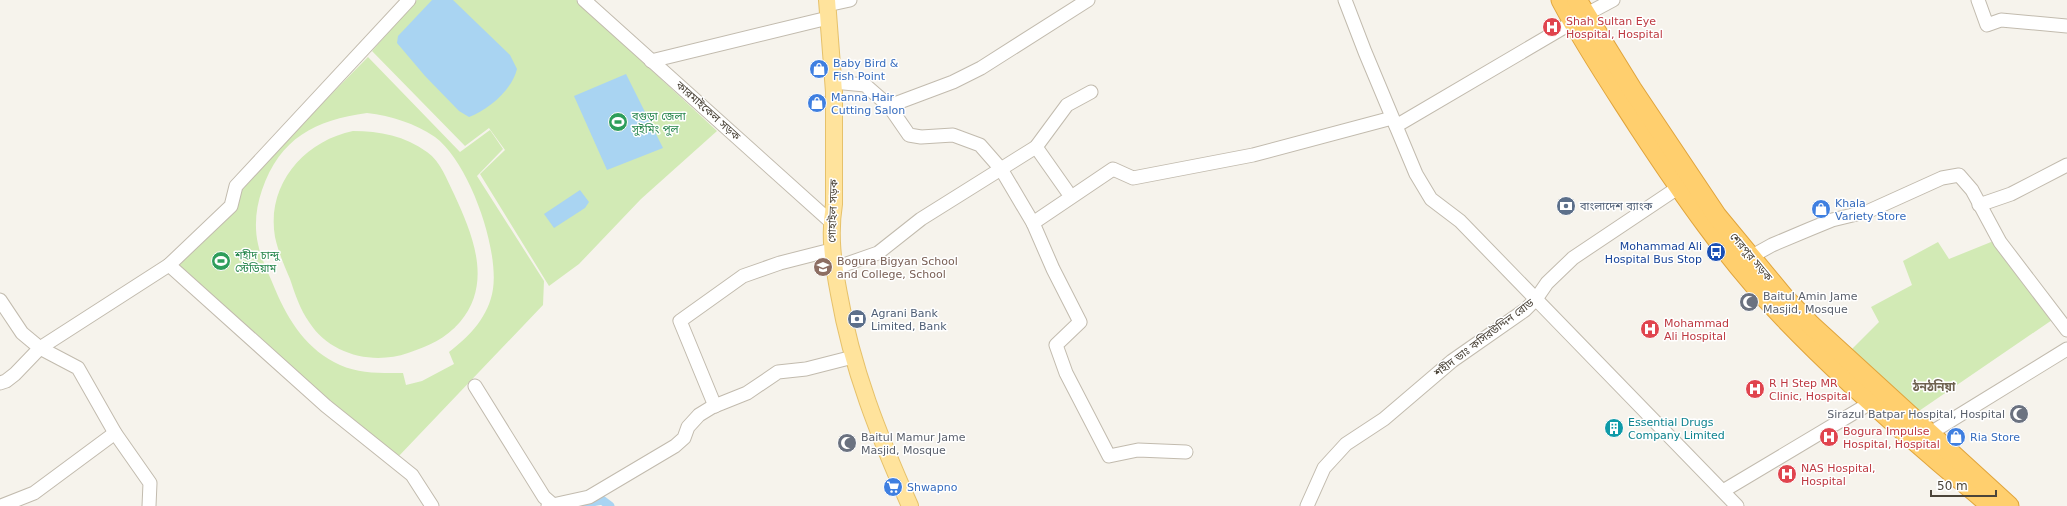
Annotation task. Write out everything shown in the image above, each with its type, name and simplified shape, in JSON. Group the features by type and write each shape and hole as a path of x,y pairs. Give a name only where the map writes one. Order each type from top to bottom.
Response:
{"highway":[{"name":"শেরপুর সড়ক","path":"1561,0 1578,12 1692,181 1728,231 1744,260 1783,317 1872,402 1923,438 2009,506"},
{"name":"শেরপুর সড়ক","path":"1578,12 1679,187 1744,260 1784,297 1991,506"}],"main road":[{"name":"গোহাইল সড়ক","path":"828,8 833,82 834,204 831,222 831,250 844,323 860,385 910,506"}],"street":[{"path":"0,383 6,381 15,374 40,348 169,265 231,206 236,186 409,0"},
{"name":"কারমাইকেল সড়ক","path":"584,0 831,222"},
{"path":"651,61 828,8 850,0"},
{"path":"889,106 953,82 981,68 1088,0"},
{"path":"1345,0 1416,174 1431,199 1460,221 1737,506"},
{"path":"1033,223 1113,169 1133,178 1252,155 1394,122 1578,12 1613,0"},
{"path":"1978,0 1987,25 2001,20 2067,26"},
{"path":"833,82 865,84 889,106 909,135 921,137 953,135 980,145 1001,170 1033,223 1053,269 1080,322 1056,345 1066,373 1109,456 1138,450 1186,452"},
{"path":"835,268 878,253 921,219 1036,147 1067,105 1091,92"},
{"path":"1036,147 1067,191"},
{"path":"1979,204 2011,194 2067,165"},
{"path":"1744,260 1832,220 1869,210 1954,175 1959,175 1965,180 2000,242 2067,330"},
{"name":"শহীদ ডাঃ কসিরউদ্দিন রোড","path":"1307,506 1324,468 1346,444 1384,419 1452,361 1525,310 1536,299 1547,283 1573,258 1679,187"},
{"path":"715,406 680,321 743,276 780,263 831,250"},
{"path":"169,265 326,406 412,475 432,506"},
{"path":"0,300 22,333 40,348 78,368 115,433 150,483 148,506"},
{"path":"1923,438 1970,407 2067,349"},
{"path":"475,386 550,505 589,497 662,454 684,438 688,427 699,415 715,406 747,393 778,372 806,369 853,357"},
{"path":"1723,491 1872,402"},
{"path":"1,506 34,493 115,433"}],"green space":[{"path":"417,0 576,0 717,131 641,199 579,264 549,286 480,174 505,150 489,128 465,146 372,51"},
{"name":"শহীদ চান্দু স্টেডিয়াম","path":"368,57 460,152 490,130 503,149 477,176 544,281 543,305 397,458 173,266 297,129","holes":["367,113 394,118 419,128 435,137 448,149 470,185 479,207 486,229 494,272 491,299 483,317 471,332 449,352 454,364 422,381 406,385 403,373 355,370 340,365 328,359 300,334 286,313 263,261 259,250 256,230 258,203 262,190 270,172 279,157 289,145 302,135 331,121"]},
{"path":"353,131 382,133 401,138 419,147 432,156 443,172 468,226 473,242 478,275 476,291 470,307 460,322 448,333 430,345 395,356 381,358 353,354 328,342 318,333 300,307 281,258 275,237 274,218 276,200 283,183 292,168 304,155 319,144 335,136"},
{"path":"1996,240 2055,318 1916,413 1849,352 1879,322 1871,307 1912,285 1903,261 1938,242 1949,259"}],"water":[{"path":"432,0 453,0 510,55 517,69 505,92 484,110 469,117 459,111 425,76 397,43 398,36"},
{"name":"বগুড়া জেলা সুইমিং পুল","path":"626,74 663,148 607,170 574,96"},
{"path":"580,190 589,202 585,208 554,228 544,214"}],"waterway":[{"path":"582,504 602,500 610,506"}],"place":[{"name":"Shah Sultan Eye Hospital, Hospital","path":"1552,27"},
{"name":"Baby Bird & Fish Point","path":"819,69"},
{"name":"Manna Hair Cutting Salon","path":"817,103"},
{"name":"বগুড়া জেলা সুইমিং পুল","path":"618,122"},
{"name":"বাংলাদেশ ব্যাংক","path":"1566,206"},
{"name":"Khala Variety Store","path":"1821,209"},
{"name":"Mohammad Ali Hospital Bus Stop","path":"1716,252"},
{"name":"শহীদ চান্দু স্টেডিয়াম","path":"221,261"},
{"name":"Bogura Bigyan School and College, School","path":"823,267"},
{"name":"Baitul Amin Jame Masjid, Mosque","path":"1749,302"},
{"name":"Agrani Bank Limited, Bank","path":"857,319"},
{"name":"Mohammad Ali Hospital","path":"1650,329"},
{"name":"R H Step MR Clinic, Hospital","path":"1755,389"},
{"name":"Sirazul Batpar Hospital, Hospital","path":"2019,414"},
{"name":"Essential Drugs Company Limited","path":"1614,428"},
{"name":"Bogura Impulse Hospital, Hospital","path":"1829,437"},
{"name":"Ria Store","path":"1956,437"},
{"name":"Baitul Mamur Jame Masjid, Mosque","path":"847,443"},
{"name":"NAS Hospital, Hospital","path":"1787,474"},
{"name":"Shwapno","path":"893,487"}],"district":[{"name":"ঠনঠনিয়া","path":"1934,387"}]}
